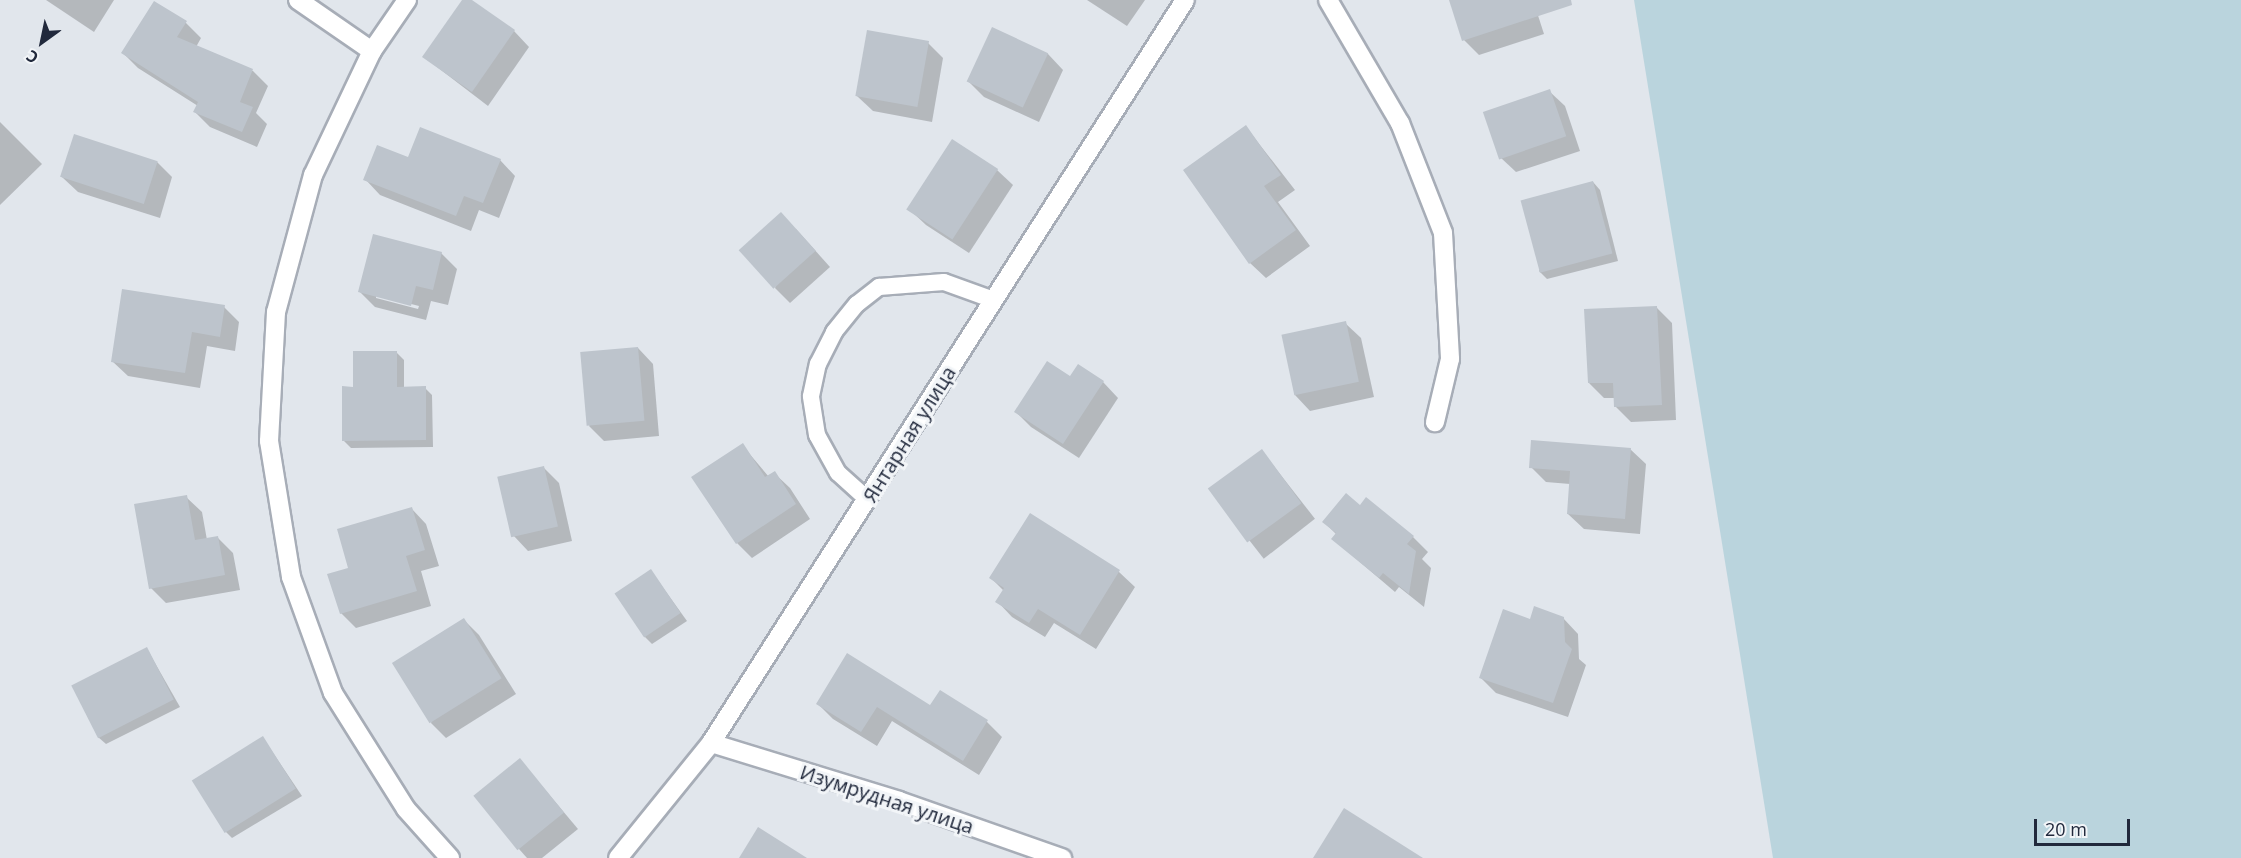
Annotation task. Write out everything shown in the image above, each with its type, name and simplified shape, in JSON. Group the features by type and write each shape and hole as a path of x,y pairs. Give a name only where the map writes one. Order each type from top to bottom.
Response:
{"street":[{"path":"298,0 372,51"},
{"path":"407,0 372,51 313,175 276,312 269,441 291,577 333,693 406,809 450,858"},
{"name":"Янтарная улица","path":"618,858 711,743 1185,0"},
{"path":"1328,0 1400,123 1443,233 1450,359 1435,422"},
{"name":"Изумрудная улица","path":"711,743 899,801 1062,858"}],"lane":[{"path":"867,499 838,473 817,435 811,396 819,364 834,332 856,304 879,287 944,282 994,300"}],"shaded area":[{"path":"1634,0 2241,0 2241,858 1773,858"}],"building":[{"path":"462,0 472,0 515,30 472,92 422,57"},
{"path":"1449,0 1571,0 1572,5 1462,41"},
{"path":"154,1 187,21 177,37 253,69 240,102 253,107 242,132 193,112 198,102 121,53"},
{"path":"992,27 1048,53 1023,108 967,81"},
{"path":"867,30 929,41 917,107 855,96"},
{"path":"1550,89 1566,136 1499,159 1483,112"},
{"path":"1246,125 1281,175 1264,186 1296,230 1249,264 1183,170"},
{"path":"420,127 501,159 483,203 464,196 456,216 363,180 377,145 408,157"},
{"path":"74,134 158,161 144,204 60,177"},
{"path":"952,139 998,169 952,239 906,209"},
{"path":"1593,181 1612,253 1540,273 1521,200"},
{"path":"781,212 816,251 773,289 739,250"},
{"path":"373,234 442,252 433,290 416,286 411,306 358,292"},
{"path":"122,289 225,305 220,337 192,332 185,373 111,362"},
{"path":"1657,306 1662,405 1614,407 1613,383 1588,383 1584,309"},
{"path":"1346,321 1359,382 1294,395 1281,335"},
{"path":"638,347 644,421 587,426 580,352"},
{"path":"353,351 397,351 397,387 426,386 426,440 342,441 342,386 353,387"},
{"path":"1047,361 1070,376 1078,364 1104,381 1063,444 1014,412"},
{"path":"1531,440 1631,448 1625,519 1567,514 1570,471 1529,468"},
{"path":"743,443 765,477 775,471 796,504 736,544 691,477"},
{"path":"1262,449 1301,503 1247,543 1208,488"},
{"path":"544,466 558,526 511,537 497,477"},
{"path":"1346,493 1360,505 1366,497 1414,536 1407,544 1416,551 1409,594 1383,573 1379,578 1331,539 1336,533 1322,522"},
{"path":"187,495 195,540 218,536 225,575 149,589 134,504"},
{"path":"412,507 425,550 406,556 417,591 340,614 327,574 348,568 337,529"},
{"path":"1030,513 1120,570 1080,635 1038,609 1029,623 995,602 1004,588 989,578"},
{"path":"651,569 681,613 644,638 615,594"},
{"path":"1534,606 1564,617 1565,642 1572,649 1553,703 1479,678 1503,609 1530,619"},
{"path":"464,618 502,678 430,723 392,663"},
{"path":"147,647 174,700 98,738 71,686"},
{"path":"847,653 930,705 940,690 988,720 963,761 877,707 861,732 816,704"},
{"path":"263,736 296,789 225,833 192,781"},
{"path":"520,758 564,812 517,850 473,796"},
{"path":"1344,808 1423,858 1313,858"},
{"path":"758,827 807,858 739,858"}]}
